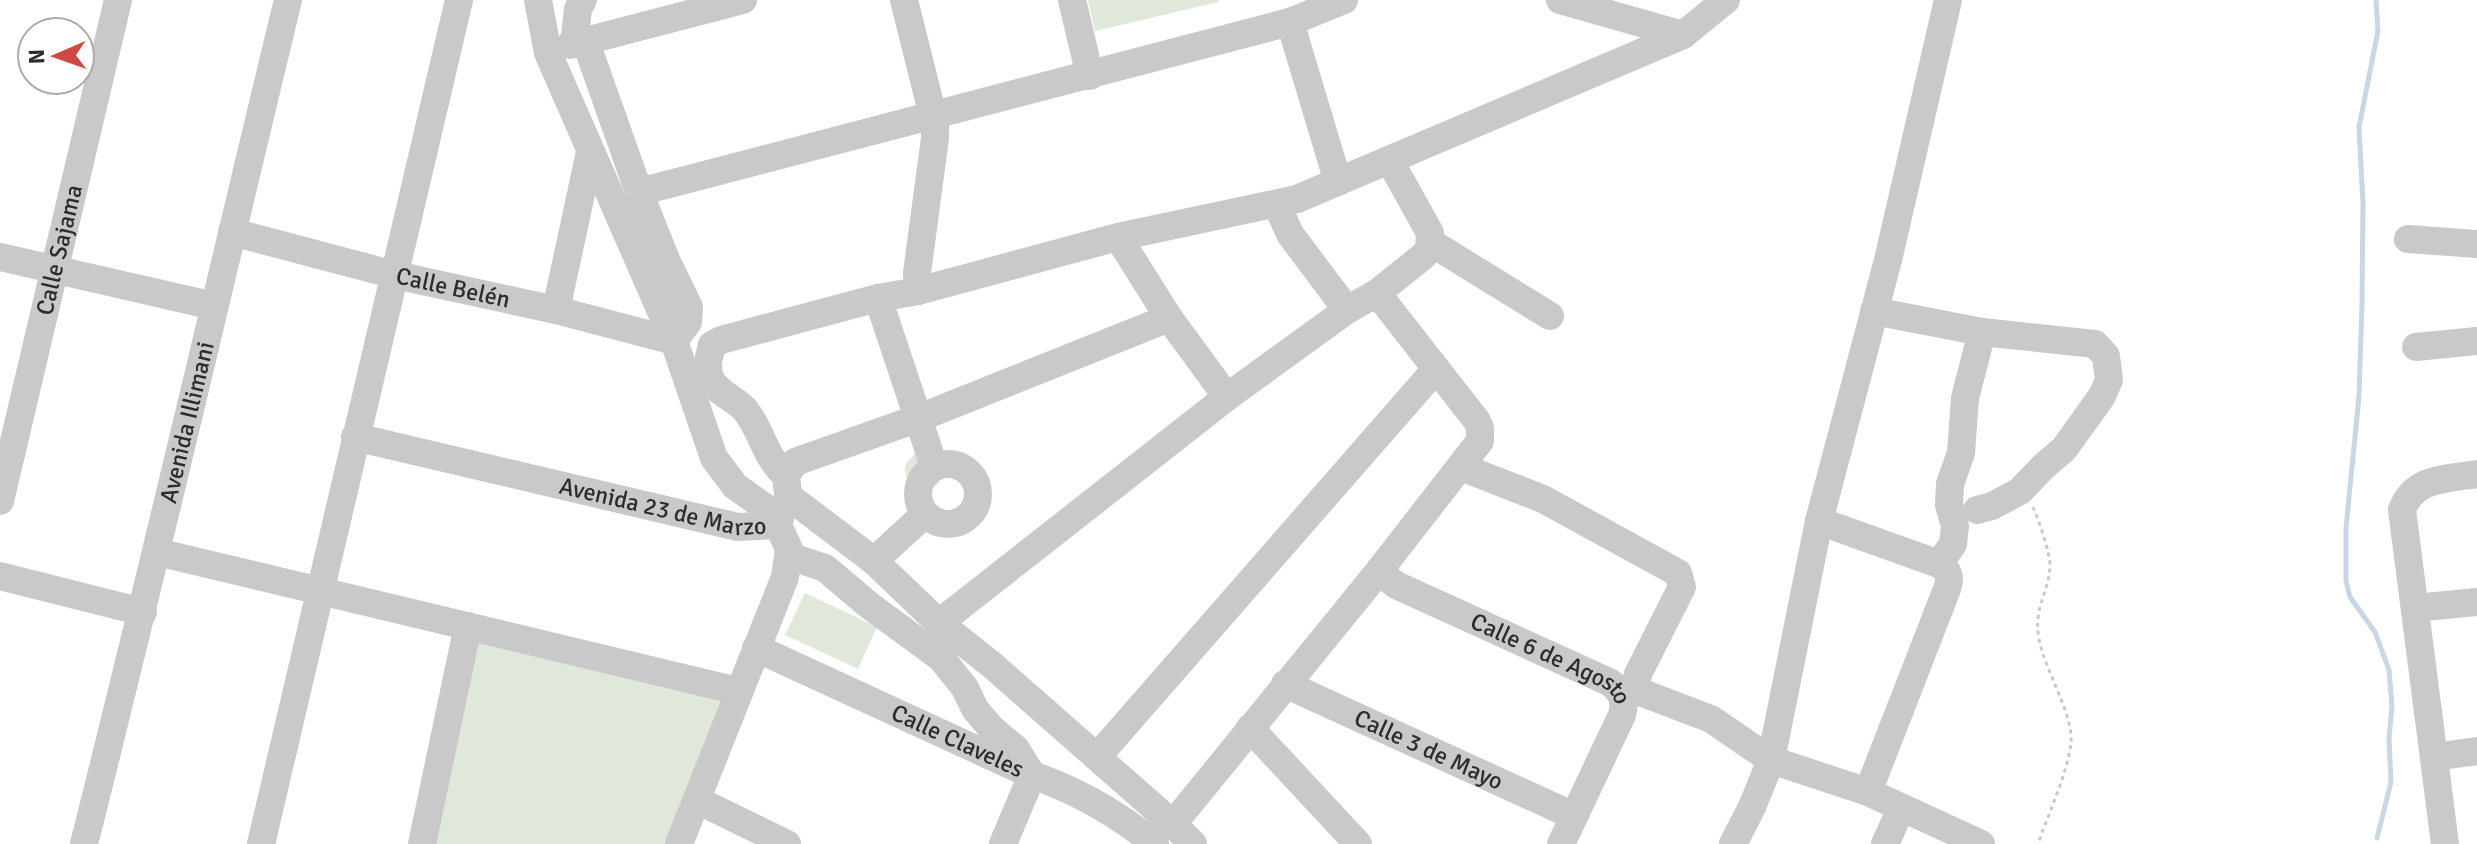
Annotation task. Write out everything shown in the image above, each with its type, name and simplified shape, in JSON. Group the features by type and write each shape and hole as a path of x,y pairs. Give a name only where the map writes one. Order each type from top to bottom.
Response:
{"street":[{"name":"Calle Sajama","path":"0,501 9,429 56,270 118,0"},
{"name":"Avenida Illimani","path":"84,844 143,612 288,0"},
{"path":"261,844 459,0"},
{"path":"538,0 569,46 639,192 689,307 688,322 674,341"},
{"path":"583,0 569,46 590,152 674,341 719,467 735,486 783,504 874,561 939,623 1097,757 1164,834 1193,844"},
{"path":"569,46 674,8 743,0"},
{"path":"904,0 934,114 935,138 917,273 918,291"},
{"path":"1072,0 1090,76"},
{"path":"639,192 1290,22 1344,0"},
{"path":"1560,0 1683,35"},
{"path":"783,504 772,463 747,412 717,388 710,378 708,359 712,345 721,340 1118,237 1297,199 1683,35 1726,0"},
{"path":"1733,844 1771,760 1819,521 1874,311 1948,0"},
{"path":"1290,22 1338,182"},
{"path":"556,310 590,152"},
{"path":"939,623 1227,397 1347,310 1377,293 1429,250 1430,233 1390,161"},
{"path":"1277,205 1290,234 1347,310"},
{"name":"Calle Belén","path":"232,232 395,275 556,310 674,341"},
{"path":"1118,237 1169,318 1227,397"},
{"path":"2408,239 2477,244"},
{"path":"1430,242 1550,316"},
{"path":"0,257 214,306"},
{"path":"1164,834 1379,571 1480,441 1480,428 1377,293"},
{"path":"878,298 934,466"},
{"path":"1874,311 1982,332 2095,344 2109,364 2109,380 2102,396 2064,449 2020,491 1992,506 1977,510"},
{"path":"783,504 795,462 919,418 1169,318"},
{"path":"1939,564 1953,544 1955,526 1949,505 1950,484 1961,453 1965,398 1982,332"},
{"path":"2416,347 2477,341"},
{"path":"1097,757 1436,369"},
{"name":"Avenida 23 de Marzo","path":"355,437 738,527 783,504 789,549 785,577 679,844"},
{"path":"954,464 971,474 978,494 976,504 963,520 954,524 933,521 925,514 920,506 918,488 927,472 934,466 954,464"},
{"path":"1461,467 1543,499 1678,573 1682,587 1628,694 1711,719 1771,760 1868,792 1981,844"},
{"path":"2445,844 2402,510 2406,498 2414,489 2436,480 2477,474"},
{"path":"874,561 925,514"},
{"path":"1819,521 1939,564 1947,570 1950,583 1868,792"},
{"path":"157,552 738,691"},
{"path":"789,556 809,560 825,568 870,606 941,658 965,688 975,709 992,729 1016,749 1032,775 1003,844"},
{"name":"Calle 6 de Agosto","path":"1379,571 1396,585 1609,682 1628,694 1622,715 1561,844"},
{"path":"0,576 143,612"},
{"path":"2415,608 2477,602"},
{"path":"422,844 468,626"},
{"name":"Calle Claveles","path":"756,648 1060,785 1137,830 1164,834"},
{"path":"965,688 992,665"},
{"name":"Calle 3 de Mayo","path":"1285,684 1574,816"},
{"path":"1250,728 1358,844"},
{"path":"2434,757 2477,751"},
{"path":"697,800 787,844"},
{"path":"1885,844 1901,809"}],"path":[{"path":"2020,491 2038,517 2050,566 2040,602 2038,629 2051,680 2066,712 2071,735 2069,753 2038,844"}],"shaded area":[{"path":"1088,0 1218,0 1218,2 1095,31"},
{"path":"919,452 943,474 936,485 928,490 912,484 905,469 909,460"},
{"path":"805,593 877,627 858,669 785,635"},
{"path":"478,636 723,698 665,844 433,844"}],"waterway":[{"path":"2376,0 2378,31 2359,127 2363,203 2362,304 2359,396 2346,528 2346,581 2350,597 2375,632 2389,670 2391,782 2377,838"}]}
